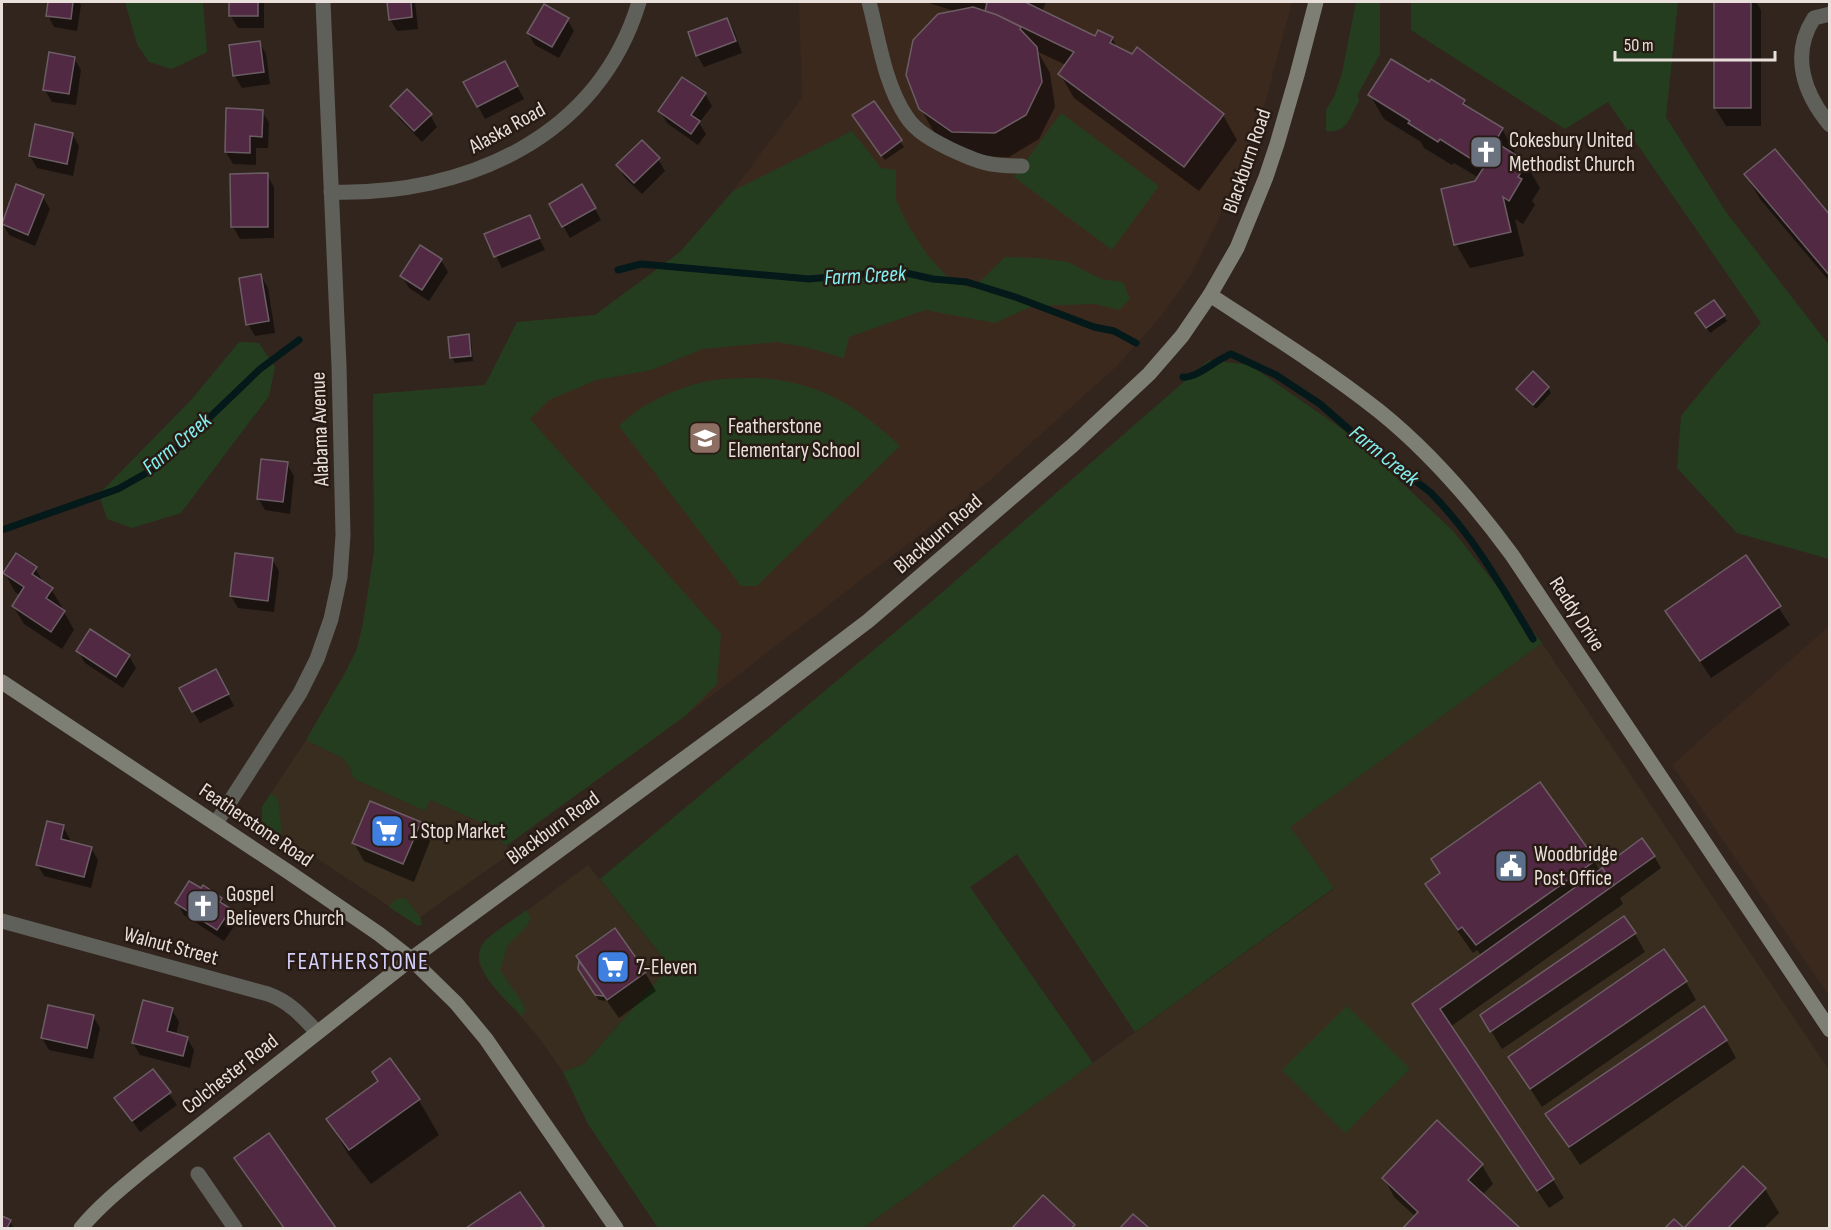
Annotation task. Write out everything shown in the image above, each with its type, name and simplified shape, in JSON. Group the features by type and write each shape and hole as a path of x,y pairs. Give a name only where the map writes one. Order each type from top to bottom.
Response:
{"street":[{"name":"Alabama Avenue","path":"216,823 312,671 331,619 340,577 343,535 339,366 323,2"},
{"name":"Alaska Road","path":"331,192 361,193 402,189 443,181 482,168 548,133 575,110 599,82 618,52 639,2"},
{"path":"869,2 891,87 907,118 929,139 976,161 998,166 1022,166"},
{"name":"Blackburn Road","path":"411,959 764,700 875,615 1112,410 1149,374 1182,336 1210,295 1237,248 1266,177 1293,93 1316,2"},
{"path":"1830,14 1814,18 1809,26 1804,39 1801,70 1817,110 1830,125"},
{"name":"Reddy Drive","path":"1210,295 1313,362 1380,412 1426,453 1460,489 1512,555 1830,1030"},
{"name":"Featherstone Road","path":"2,682 216,823 364,924 411,959 456,1004 489,1044 616,1228"},
{"name":"Walnut Street","path":"2,921 268,994 287,1002 317,1032"},
{"name":"Colchester Road","path":"81,1228 126,1184 411,959"},
{"path":"198,1174 235,1228"}],"shaded area":[{"name":"Featherstone Elementary School","path":"799,2 1292,2 1262,114 1217,222 1192,273 1165,311 1118,365 989,481 685,716 506,846 478,821 430,800 425,811 354,779 348,764 342,758 306,740 357,649 363,623 374,552 373,394 485,385 517,322 595,315 680,252 733,191 802,98"},
{"path":"1829,626 1829,996 1672,765"},
{"path":"1542,643 1829,1070 1829,1228 863,1228 1334,889 1289,827"},
{"path":"306,740 342,758 348,764 354,779 425,811 430,800 478,821 513,852 413,922 262,822 262,807"},
{"path":"588,865 670,966 584,1064 563,1072 540,1039 486,976 479,964 480,949 485,942"}],"green space":[{"path":"125,2 203,2 207,52 172,69 149,62 137,44"},
{"path":"1356,2 1380,2 1380,54 1358,94 1359,101 1347,123 1344,127 1334,131 1326,131 1326,110 1334,97 1342,73"},
{"path":"1411,2 1678,2 1666,117 1726,212 1829,345 1829,559 1737,533 1677,468 1681,416 1761,323 1608,102 1565,129 1411,30"},
{"path":"1061,113 1159,186 1112,250 1014,177"},
{"path":"852,131 881,168 896,170 896,200 907,223 928,256 946,275 972,289 1005,257 1039,258 1068,262 1101,279 1123,282 1130,299 1119,310 1095,304 1033,306 995,323 925,310 849,337 844,358 777,342 703,349 651,370 597,380 549,400 530,419 721,634 717,684 685,716 506,846 478,821 430,800 425,811 354,779 348,764 342,758 306,740 357,649 363,623 374,552 373,394 485,385 517,322 595,315 680,252 733,191"},
{"path":"239,342 259,343 275,367 269,396 181,513 132,528 107,519 99,494 191,400"},
{"path":"1209,360 1250,365 1352,436 1453,531 1542,643 1290,827 1334,888 1135,1032 1017,854 970,887 1093,1063 863,1228 658,1228 588,1124 563,1072 584,1064 670,966 600,879 931,602"},
{"path":"757,378 799,384 835,398 868,418 900,446 757,586 741,586 619,426 654,400 682,388 710,381"},
{"path":"271,793 278,799 282,835 262,822 262,807"},
{"path":"406,899 420,917 422,924 418,926 389,907 395,900"},
{"path":"526,910 531,918 527,926 508,945 500,970 524,1005 525,1011 522,1017 490,982 480,961 480,951 488,938"},
{"path":"1347,1006 1410,1069 1345,1133 1282,1070"}],"building":[{"path":"48,2 73,2 71,19 46,16"},
{"path":"229,2 258,2 258,16 229,16"},
{"path":"387,2 411,2 412,17 389,20"},
{"path":"983,2 1025,2 1095,36 1098,30 1113,37 1110,43 1132,54 1137,47 1224,114 1184,167 1058,74 1074,52 985,11 987,3"},
{"path":"1714,2 1751,2 1751,108 1714,108"},
{"path":"544,4 569,18 552,47 527,33"},
{"path":"973,7 997,15 1021,27 1020,29 1037,47 1042,82 1026,115 995,133 952,132 919,109 906,75 913,40 938,14"},
{"path":"727,18 736,41 696,56 688,32"},
{"path":"260,41 264,72 233,76 229,45"},
{"path":"49,52 75,57 69,94 43,90"},
{"name":"Cokesbury United Methodist Church","path":"1391,59 1429,82 1431,79 1465,100 1463,104 1503,128 1495,142 1527,162 1518,177 1522,179 1509,201 1503,197 1511,232 1454,245 1441,189 1475,181 1484,167 1440,139 1438,142 1408,123 1410,121 1368,95"},
{"path":"505,61 518,86 477,107 463,82"},
{"path":"682,77 706,93 691,115 700,121 691,134 658,111"},
{"path":"407,89 432,114 414,131 390,106"},
{"path":"874,101 902,140 881,156 852,115"},
{"path":"226,108 263,110 262,137 250,136 250,153 225,152"},
{"path":"35,124 73,133 67,164 29,156"},
{"path":"642,140 660,158 634,183 616,165"},
{"path":"1775,149 1830,215 1830,276 1744,174"},
{"path":"268,173 268,227 231,227 230,174"},
{"path":"16,184 44,195 28,235 2,224"},
{"path":"582,184 596,208 562,227 549,204"},
{"path":"530,215 540,238 494,257 484,234"},
{"path":"420,245 442,259 422,290 400,276"},
{"path":"261,274 269,321 246,325 239,278"},
{"path":"1714,300 1725,315 1706,328 1695,313"},
{"path":"469,334 471,356 450,358 448,337"},
{"path":"1533,371 1549,387 1533,405 1516,389"},
{"path":"261,459 288,462 283,502 257,499"},
{"path":"16,553 37,567 32,574 53,588 46,598 65,611 51,632 12,606 24,587 3,573"},
{"path":"235,553 273,558 268,601 230,596"},
{"path":"1746,555 1781,606 1700,661 1665,611"},
{"path":"90,629 130,655 116,677 76,651"},
{"path":"216,669 229,694 192,712 179,688"},
{"name":"Woodbridge Post Office","path":"1540,782 1596,860 1476,945 1462,927 1458,930 1425,884 1440,873 1431,859"},
{"name":"1 Stop Market","path":"370,801 421,822 403,864 352,843"},
{"path":"47,821 64,825 61,839 92,847 84,877 36,865"},
{"path":"1642,838 1655,856 1614,885 1602,868"},
{"path":"1602,868 1614,885 1440,1009 1554,1179 1537,1191 1412,1004"},
{"name":"Gospel Believers Church","path":"189,881 201,888 203,885 222,898 220,902 231,909 217,930 175,903"},
{"path":"1624,916 1636,933 1490,1032 1480,1015"},
{"name":"7-Eleven","path":"615,928 646,972 607,1000 576,956"},
{"path":"1664,949 1687,981 1530,1089 1508,1057"},
{"path":"579,961 604,996 595,995 578,969"},
{"path":"143,1000 173,1008 167,1031 188,1037 183,1056 132,1043"},
{"path":"48,1005 94,1015 87,1048 41,1038"},
{"path":"1704,1006 1727,1040 1569,1147 1545,1114"},
{"path":"390,1058 420,1099 349,1150 326,1119 378,1081 372,1072"},
{"path":"153,1069 171,1092 132,1121 114,1098"},
{"path":"1437,1120 1483,1164 1468,1180 1520,1228 1403,1228 1418,1212 1382,1178"},
{"path":"269,1133 336,1228 284,1228 234,1158"},
{"path":"1743,1166 1766,1188 1728,1228 1684,1228"},
{"path":"520,1192 544,1226 540,1228 466,1228"},
{"path":"1043,1195 1075,1225 1071,1228 1012,1228"},
{"path":"1133,1214 1149,1228 1120,1228"},
{"path":"2,1216 11,1220 7,1228 2,1228"},
{"path":"1674,1219 1684,1228 1665,1228"}],"waterway":[{"name":"Farm Creek","path":"618,270 641,264 809,279 897,271 933,279 967,282 1018,298 1094,327 1114,331 1136,343"},
{"name":"Farm Creek","path":"2,530 118,489 159,466 260,369 299,340"},
{"name":"Farm Creek","path":"1183,377 1194,375 1231,354 1276,375 1320,404 1352,432 1430,492 1446,509 1486,562 1533,639"}],"place":[{"name":"Cokesbury United Methodist Church","path":"1486,152"},
{"name":"Featherstone Elementary School","path":"705,438"},
{"name":"1 Stop Market","path":"387,831"},
{"name":"Woodbridge Post Office","path":"1511,866"},
{"name":"Gospel Believers Church","path":"203,906"},
{"name":"7-Eleven","path":"613,967"}],"district":[{"name":"FEATHERSTONE","path":"358,961"}]}
